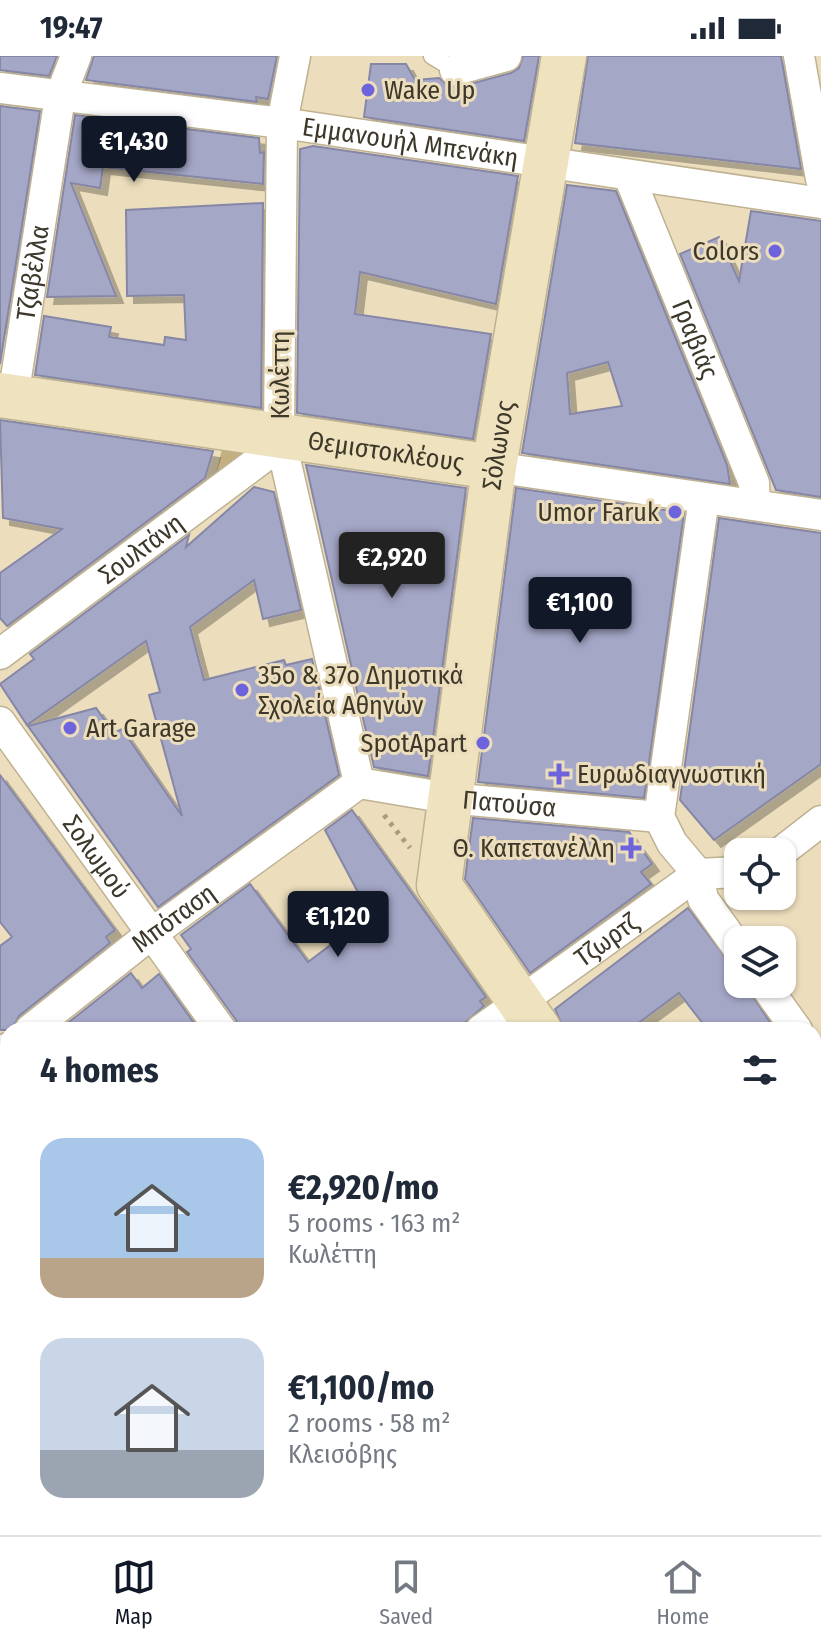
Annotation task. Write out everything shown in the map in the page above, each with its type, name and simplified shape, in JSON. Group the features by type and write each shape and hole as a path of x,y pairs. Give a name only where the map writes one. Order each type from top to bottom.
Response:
{"main road":[{"name":"Σόλωνος","path":"439,885 448,798 494,467 564,56"},
{"name":"Θεμιστοκλέους","path":"6,396 494,467"},
{"path":"439,885 529,1016"}],"street":[{"name":"Τζαβέλλα","path":"6,396 60,97 76,56"},
{"name":"Κωλέττη","path":"295,56 282,123 280,438 359,783"},
{"path":"443,63 506,56"},
{"path":"799,56 821,179"},
{"name":"Εμμανουήλ Μπενάκη","path":"0,88 282,123 821,203"},
{"name":"Γραβιάς","path":"629,176 754,483 755,505"},
{"name":"Σουλτάνη","path":"0,654 280,438"},
{"name":"Θεμιστοκλέους","path":"494,467 821,515"},
{"path":"704,498 659,817 672,843 698,874 703,899 724,928"},
{"name":"Σολωμού","path":"0,722 215,1022"},
{"name":"Πατούσα","path":"359,783 448,798 659,817"},
{"name":"Μπόταση","path":"40,1022 151,934 359,783"},
{"path":"796,840 821,821"},
{"path":"698,874 724,873"},
{"name":"Τζωρτζ","path":"508,1022 529,1016 698,874"},
{"path":"774,998 791,1022"}],"path":[{"path":"359,783 439,885"}],"shaded area":[{"path":"223,445 259,450 213,486"}],"building":[{"path":"0,56 57,56 49,76 0,70"},
{"path":"94,56 277,56 268,99 256,97 257,102 86,80"},
{"path":"523,56 539,56 524,141 364,117 371,64 406,64 415,80 439,78 450,87 459,87 511,73 519,68"},
{"path":"588,56 781,56 801,169 575,143"},
{"path":"0,106 40,111 0,364"},
{"path":"75,115 259,138 260,153 264,152 263,184 103,167 100,188 71,183 116,296 47,297"},
{"path":"313,146 518,176 496,304 360,272 355,314 491,334 473,439 297,413 300,149"},
{"path":"567,185 616,191 727,465 730,484 522,453","holes":["608,362 622,406 570,414 567,373"]},
{"path":"263,203 261,408 35,375 44,316 111,327 109,337 164,345 165,337 186,340 184,295 127,296 126,210"},
{"path":"751,211 821,221 821,497 776,490 680,254 719,237 739,281"},
{"path":"0,420 213,451 205,478 7,626 0,618 0,573 62,529 3,518"},
{"path":"306,465 466,488 428,776 374,767"},
{"path":"254,487 274,492 301,610 263,619 254,580 190,627 204,680 284,660 286,665 312,659 339,775 158,907 28,726 96,708 114,733 122,729 182,816 149,695 160,692 146,641 27,725 0,684 34,659 30,654 189,535 186,547"},
{"path":"516,488 684,513 644,798 478,782"},
{"path":"719,518 821,533 821,764 714,840 680,800"},
{"path":"0,775 115,930 106,937 110,943 19,1016 16,1022 0,1022 0,946 12,937 0,922"},
{"path":"352,810 486,997 480,1001 484,1006 466,1022 237,1022 187,952 191,949 181,935 250,884 308,962 370,915 325,830"},
{"path":"473,818 629,832 652,864 641,872 651,884 530,973 465,879"},
{"path":"688,908 724,956 724,998 754,998 770,1022 702,1022 679,993 640,1022 561,1022 555,1009"},
{"path":"131,973 142,988 159,974 193,1022 69,1022"}],"place":[{"name":"Wake Up","path":"368,90"},
{"name":"Colors","path":"775,251"},
{"name":"Umor Faruk","path":"675,512"},
{"name":"35ο & 37ο Δημοτικά Σχολεία Αθηνών","path":"242,690"},
{"name":"Art Garage","path":"70,728"},
{"name":"SpotApart","path":"483,743"},
{"name":"Ευρωδιαγνωστική","path":"559,774"},
{"name":"Θ. Καπετανέλλη","path":"631,848"}]}
